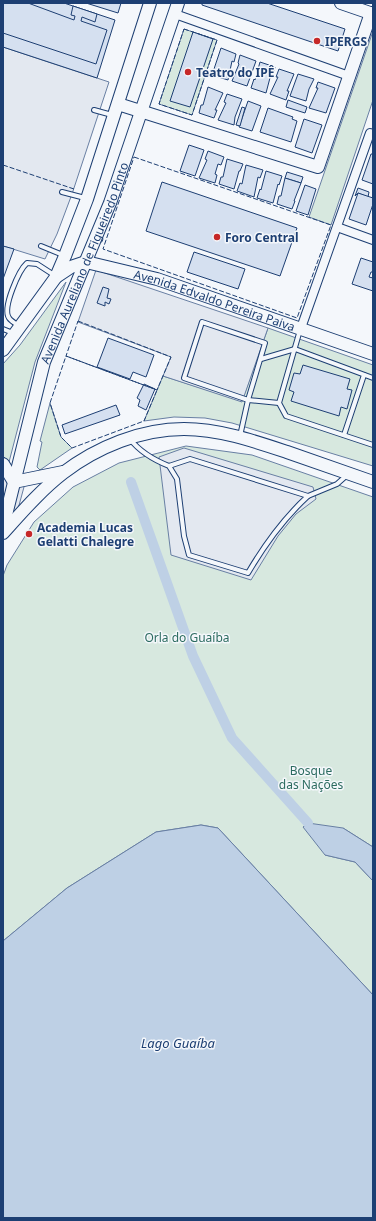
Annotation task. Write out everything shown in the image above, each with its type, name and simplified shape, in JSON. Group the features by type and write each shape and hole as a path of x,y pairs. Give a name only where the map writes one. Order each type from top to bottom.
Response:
{"main road":[{"name":"Avenida Aureliano de Figueiredo Pinto","path":"3,350 56,277 65,256 87,199 150,3"},
{"path":"118,104 318,167 372,14 341,3"},
{"name":"Avenida Aureliano de Figueiredo Pinto","path":"3,527 44,362 110,203 143,112 177,9"},
{"path":"56,277 71,267 86,262"},
{"name":"Avenida Edvaldo Pereira Paiva","path":"86,262 157,279 373,354"},
{"path":"3,533 46,488 64,472 97,451 128,437 161,430 184,428 218,432 373,482"},
{"path":"3,464 14,482 64,472"}],"street":[{"path":"177,9 349,76"},
{"path":"301,328 370,133 373,134"},
{"path":"336,227 373,240"}],"lane":[{"path":"94,110 114,116"},
{"path":"62,192 87,199"},
{"path":"41,246 65,256"},
{"path":"18,331 9,318 7,311 8,303 22,268 27,263 37,264 56,277"},
{"path":"240,438 248,400 265,345 263,341 204,322 201,324 184,378 248,400 279,403"},
{"path":"301,328 279,403 286,416 373,445"},
{"path":"3,329 18,331"},
{"path":"261,358 295,349 373,378"},
{"path":"344,435 364,375"},
{"path":"128,437 137,449 156,461 169,466 177,478 184,536 189,555 248,573 273,534 290,513 308,496 337,484 348,474"},
{"path":"169,466 190,460 308,496"}],"green space":[{"name":"Teatro do IPÊ","path":"184,29 217,40 192,115 159,104"},
{"path":"373,31 373,100 331,225 309,217"},
{"path":"66,282 35,362 9,462 3,456 3,364 20,345"},
{"path":"268,328 373,365 373,466 232,423 205,418 174,417 144,421 163,376 242,401"},
{"path":"50,403 61,437 72,448 40,470 37,467 42,442 40,441"},
{"name":"Orla do Guaíba","path":"186,446 252,455 373,497 373,847 343,828 325,855 355,862 373,881 373,995 218,828 201,825 156,832 67,888 3,941 3,576 7,565 34,522 73,487 119,463"}],"shaded area":[{"path":"3,47 109,82 72,194 57,234 45,259 3,246"},
{"path":"96,270 268,328 242,402 163,376 171,357 78,322"},
{"path":"184,448 313,487 316,499 296,514 278,536 251,580 171,555 159,457"},
{"path":"3,456 9,462 14,482 24,487 18,509 3,532"}],"water":[{"path":"308,823 343,828 373,847 373,881 355,862 325,855 303,827"},
{"name":"Lago Guaíba","path":"201,825 218,828 373,995 373,1218 3,1218 3,941 67,888 156,832"}],"building":[{"path":"3,3 64,3 115,20 97,78 3,47"},
{"path":"3,3 28,3 74,20 75,16 71,15 73,6 97,14 95,22 82,17 81,21 107,30 96,64 3,33"},
{"path":"86,3 121,3 118,13"},
{"path":"202,3 267,3 345,29 338,51 202,5"},
{"path":"193,32 213,39 190,107 170,101"},
{"path":"221,48 236,54 234,62 232,61 228,80 212,75"},
{"path":"240,55 256,61 247,86 232,81 239,64"},
{"path":"260,62 275,67 273,75 271,74 266,93 251,88"},
{"path":"279,69 294,74 287,91 289,91 286,100 270,94 278,77 276,77"},
{"path":"298,74 314,79 309,89 306,101 290,96"},
{"path":"318,82 335,88 326,113 309,108 318,88 316,88"},
{"path":"208,87 223,93 215,110 217,110 214,118 199,113"},
{"path":"227,94 242,99 235,117 234,125 218,120 226,103 224,102"},
{"path":"288,100 307,107 305,113 286,107"},
{"path":"248,101 261,106 252,131 239,127"},
{"path":"242,107 245,108 240,126 236,125"},
{"path":"268,108 293,117 292,119 297,121 291,142 260,132"},
{"path":"304,119 322,125 312,153 295,147"},
{"path":"189,145 204,150 195,176 180,171"},
{"path":"208,151 224,157 221,165 218,164 215,174 217,175 215,183 199,178 207,160 205,159"},
{"path":"371,154 373,154 373,184 362,180"},
{"path":"227,159 243,164 239,171 234,189 219,184 221,177 223,177"},
{"path":"246,165 263,170 260,178 258,177 254,197 237,191 240,183 242,184"},
{"path":"266,171 282,176 279,185 278,184 273,203 257,198 260,189 261,190"},
{"path":"287,172 303,177 301,183 285,178"},
{"path":"285,178 301,183 292,209 277,204 279,196 281,196"},
{"path":"162,182 297,228 280,276 146,231"},
{"path":"305,185 316,189 308,215 296,211"},
{"path":"358,188 369,192 368,197 358,193 355,196"},
{"path":"358,193 373,198 373,204 366,225 349,219"},
{"path":"3,246 14,249 3,279"},
{"path":"194,252 245,269 238,289 187,272"},
{"path":"361,258 373,262 373,272 371,272 369,277 373,278 373,291 352,284"},
{"path":"103,287 109,289 107,298 111,299 109,304 105,302 105,306 97,303"},
{"path":"108,338 154,355 146,377 133,372 130,379 97,367"},
{"path":"303,365 350,379 347,389 352,390 347,409 341,407 339,416 291,401 294,392 289,390 294,373 300,374"},
{"path":"144,384 155,389 146,410 138,406 140,400 137,398"},
{"path":"116,405 120,415 65,434 62,425"}],"waterway":[{"path":"131,482 193,656 232,738 308,823"}],"fence":[{"path":"184,29 217,40 192,115 159,104 184,29"},
{"path":"134,157 331,225 297,318 103,249 134,157"},
{"path":"3,165 74,189"},
{"path":"78,321 171,357 157,390 66,356 78,321"},
{"path":"66,356 157,390 144,421 72,448 61,437 50,403 66,356"}],"place":[{"name":"IPERGS","path":"317,41"},
{"name":"Teatro do IPÊ","path":"188,72"},
{"name":"Foro Central","path":"217,237"},
{"name":"Academia Lucas Gelatti Chalegre","path":"29,534"}],"park label":[{"name":"Bosque das Nações","path":"311,777"}]}
